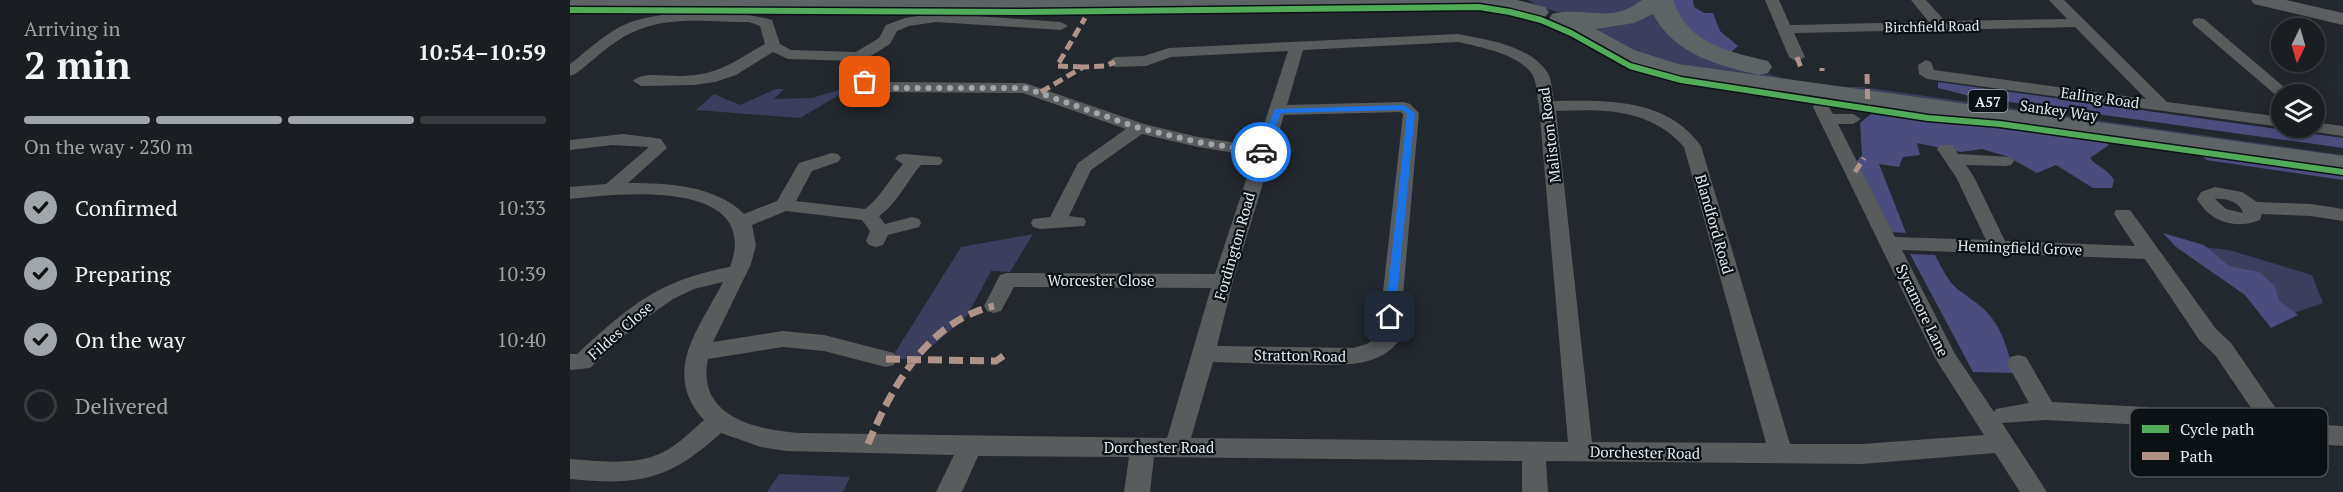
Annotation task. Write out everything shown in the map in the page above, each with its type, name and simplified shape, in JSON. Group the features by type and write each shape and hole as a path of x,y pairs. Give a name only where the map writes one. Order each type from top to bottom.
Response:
{"highway":[{"name":"A57","path":"570,5 973,6 1456,0 1527,6 1562,19 1587,22 1611,21 1632,16 1648,9 1659,0"},
{"name":"Sankey Way","path":"1659,0 1668,22 1681,36 1701,49 1813,90 2343,165"},
{"name":"Sankey Way","path":"1562,19 1618,51 1648,64 1698,76 2343,151"}],"street":[{"name":"Sycamore Lane","path":"1772,0 1813,90 1946,358 2034,492"},
{"path":"1918,0 1940,25"},
{"path":"2056,0 2161,105"},
{"path":"2261,0 2343,19"},
{"path":"570,71 624,30 657,19 759,20 767,23 773,46 788,54 859,57 885,41 891,28 912,20 968,19 1016,25 1061,26"},
{"path":"2200,22 2272,84"},
{"name":"Birchfield Road","path":"1784,29 2080,23"},
{"name":"Maliston Road","path":"1115,62 1146,61 1169,53 1458,38 1492,45 1523,58 1541,75 1547,106 1581,451"},
{"path":"654,69 636,81 718,76 731,71 755,54 773,46"},
{"name":"Fordington Road","path":"1176,447 1223,281 1297,46"},
{"path":"859,57 865,62 862,78 874,87 1025,88 1139,128 1198,142 1262,152"},
{"name":"Ealing Road","path":"1926,65 1927,74 2271,120"},
{"path":"1813,90 1853,118"},
{"name":"Blandford Road","path":"1547,106 1605,105 1642,111 1677,127 1686,136 1692,146 1781,453"},
{"name":"Stratton Road","path":"1204,354 1353,356 1374,350 1388,340 1411,113 1404,107 1278,110"},
{"path":"1077,222 1048,223 1084,167 1139,128"},
{"path":"2325,129 2343,131"},
{"path":"570,145 614,135 655,143 658,148 611,189"},
{"path":"1998,246 1965,177 1950,154 2006,161"},
{"path":"784,205 805,167 832,158"},
{"path":"570,193 611,189 666,189 711,199 728,209 741,222 784,205 868,215 884,204 909,160 934,161"},
{"path":"2252,208 2311,210 2343,215"},
{"path":"2122,214 2208,335 2223,349 2264,408"},
{"path":"868,215 878,236 912,223"},
{"name":"Dorchester Road","path":"741,222 746,244 738,272 715,314 698,353 695,379 705,406 720,420 750,435 769,439 824,443 971,446 1781,453 1910,452 2001,443"},
{"name":"Hemingfield Grove","path":"1890,243 2150,253"},
{"name":"Fildes Close","path":"570,363 582,362 619,328 656,299 681,287 738,272"},
{"name":"Worcester Close","path":"994,306 1007,280 1223,281"},
{"path":"698,353 783,339 824,343 886,359"},
{"path":"2018,363 2044,411"},
{"path":"2004,415 2044,411 2130,415"},
{"path":"570,469 603,472 655,466 682,452 720,420"},
{"path":"2328,435 2343,436"},
{"path":"949,492 971,446"},
{"path":"1137,492 1143,446"},
{"path":"1534,450 1535,492"}],"shaded area":[{"path":"1528,0 1647,0 1637,8 1623,13 1589,16 1554,11"},
{"path":"1669,0 1693,0 1694,7 1704,13 1713,13 1720,31 1738,46 1730,53 1690,36"},
{"path":"1653,14 1749,69 1787,79 1650,61 1586,26"},
{"path":"1938,82 2271,128 2271,138 2325,138 2325,136 2343,138 2343,148 1974,97 1938,88"},
{"path":"858,84 800,118 696,110 714,94 740,105 776,89 784,89 774,99 812,98"},
{"path":"1845,87 1862,87 2343,155 2343,161"},
{"path":"1871,114 1892,117 1898,114 2107,143 2109,145 2090,158 2112,176 2114,180 2112,188 2093,188 2056,165 2037,173 2006,156 1982,149 1961,152 1917,143 1920,155 1903,157 1899,167 1879,164 1906,233 1891,232 1856,162 1862,155 1860,123"},
{"path":"2203,156 2343,175 2343,180 2206,160"},
{"path":"2163,233 2204,245 2229,266 2259,272 2275,286 2279,301 2298,315 2271,328 2245,295 2176,247"},
{"path":"1033,234 1010,272 991,271 967,316 917,359 891,359 961,247"},
{"path":"2203,247 2229,250 2312,275 2323,303 2285,316"},
{"path":"1910,254 1935,255 1955,287 1987,312 2002,336 2014,373 1973,372"},
{"path":"779,474 850,477 843,492 767,492"}],"marked path":[{"path":"1083,67 1057,66 1085,18"},
{"path":"1797,57 1801,68"},
{"path":"1041,92 1083,67 1106,66 1115,62"},
{"path":"1867,74 1868,113"},
{"path":"1855,172 1864,158"},
{"path":"868,444 895,388 920,353 951,324 971,313 994,306"},
{"path":"886,359 996,361 1006,354"}],"cycle path":[{"path":"570,10 1024,12 1479,7 1541,20 1571,33 1630,66 1681,80 1928,118 2000,124 2343,172"}],"way so far":[{"path":"865,82 874,87 889,88 1025,88 1139,128 1198,142 1261,152"}],"route":[{"path":"1261,152 1278,110 1404,107 1411,113 1390,317"}]}
